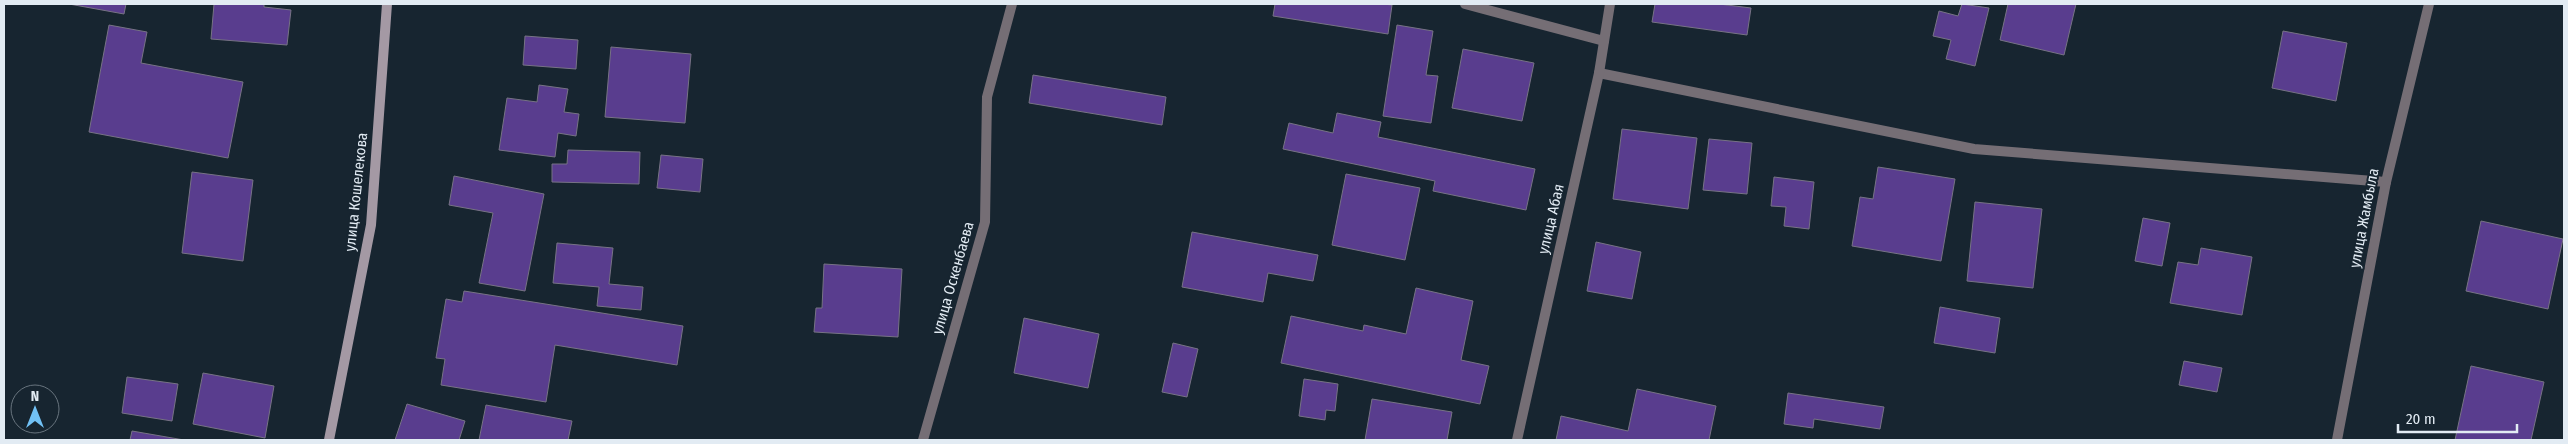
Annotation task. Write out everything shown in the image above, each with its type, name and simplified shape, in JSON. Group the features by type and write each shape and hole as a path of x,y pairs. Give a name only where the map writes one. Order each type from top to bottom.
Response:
{"main road":[{"name":"улица Кошелекова","path":"329,440 371,225 387,4"}],"street":[{"name":"улица Оскенбаева","path":"923,440 985,222 987,97 1012,4"},
{"path":"1465,4 1604,41"},
{"name":"улица Абая","path":"1517,440 1599,73 1610,4"},
{"name":"улица Жамбыла","path":"2337,440 2386,182 2428,4"},
{"path":"1599,73 1974,148 2386,182"}],"building":[{"path":"69,4 126,4 124,14"},
{"path":"214,4 264,4 264,7 291,10 287,45 211,39"},
{"path":"1275,4 1392,5 1388,34 1273,16"},
{"path":"1655,4 1719,4 1751,8 1747,35 1652,22"},
{"path":"1962,4 1989,8 1975,66 1946,59 1951,40 1933,36 1939,11 1958,16"},
{"path":"2008,4 2076,4 2064,55 2000,40"},
{"path":"109,25 147,32 141,63 243,82 228,158 89,132"},
{"path":"1397,25 1433,31 1426,75 1438,76 1431,123 1383,116"},
{"path":"2283,31 2347,43 2336,101 2272,88"},
{"path":"525,36 578,40 576,69 523,65"},
{"path":"611,47 691,54 685,123 605,117"},
{"path":"1463,49 1534,63 1522,121 1452,108"},
{"path":"1033,75 1166,97 1162,125 1029,103"},
{"path":"539,85 568,89 564,112 579,114 576,136 558,133 555,157 499,150 507,98 537,102"},
{"path":"1337,113 1381,122 1378,137 1535,169 1526,210 1433,191 1435,181 1283,149 1289,123 1333,133"},
{"path":"1622,129 1697,138 1688,209 1613,199"},
{"path":"1709,139 1752,143 1747,194 1703,190"},
{"path":"568,150 640,152 639,184 552,182 552,164 567,164"},
{"path":"661,155 703,159 700,192 657,188"},
{"path":"1878,167 1955,179 1941,261 1852,246 1860,197 1873,199"},
{"path":"192,172 253,180 243,261 182,253"},
{"path":"1346,174 1420,188 1405,260 1332,245"},
{"path":"454,176 544,194 525,291 479,283 493,213 449,205"},
{"path":"1774,177 1814,182 1809,229 1784,226 1786,207 1771,206"},
{"path":"1975,202 2042,209 2033,288 1967,281"},
{"path":"2143,218 2170,223 2162,266 2135,261"},
{"path":"2481,221 2563,239 2548,309 2466,291"},
{"path":"1192,232 1318,255 1313,281 1268,273 1263,302 1182,287"},
{"path":"1596,242 1641,252 1632,299 1587,291"},
{"path":"557,243 613,248 609,284 643,287 641,310 597,306 599,287 553,283"},
{"path":"2201,248 2252,257 2242,315 2170,303 2178,262 2198,265"},
{"path":"824,264 902,269 898,337 814,332 816,308 822,308"},
{"path":"1416,288 1473,301 1461,360 1489,366 1480,404 1281,363 1291,316 1363,331 1364,325 1406,334"},
{"path":"464,291 683,326 677,365 555,345 546,402 441,385 445,359 436,358 446,299 462,302"},
{"path":"1940,307 2000,318 1995,353 1934,343"},
{"path":"1024,318 1099,334 1088,388 1014,373"},
{"path":"1173,343 1198,349 1187,397 1162,392"},
{"path":"2184,361 2222,368 2217,392 2179,385"},
{"path":"2471,366 2544,382 2531,440 2455,440"},
{"path":"203,373 274,386 265,438 193,424"},
{"path":"127,377 178,384 172,421 122,413"},
{"path":"1304,379 1338,384 1335,411 1326,410 1325,420 1299,416"},
{"path":"1637,389 1716,406 1709,440 1556,440 1561,416 1628,431"},
{"path":"1788,393 1884,407 1880,429 1814,419 1813,428 1784,424"},
{"path":"1372,399 1452,412 1447,440 1365,440"},
{"path":"407,404 465,421 459,440 395,440"},
{"path":"486,405 572,421 568,440 479,440"},
{"path":"132,431 184,440 130,440"}]}
